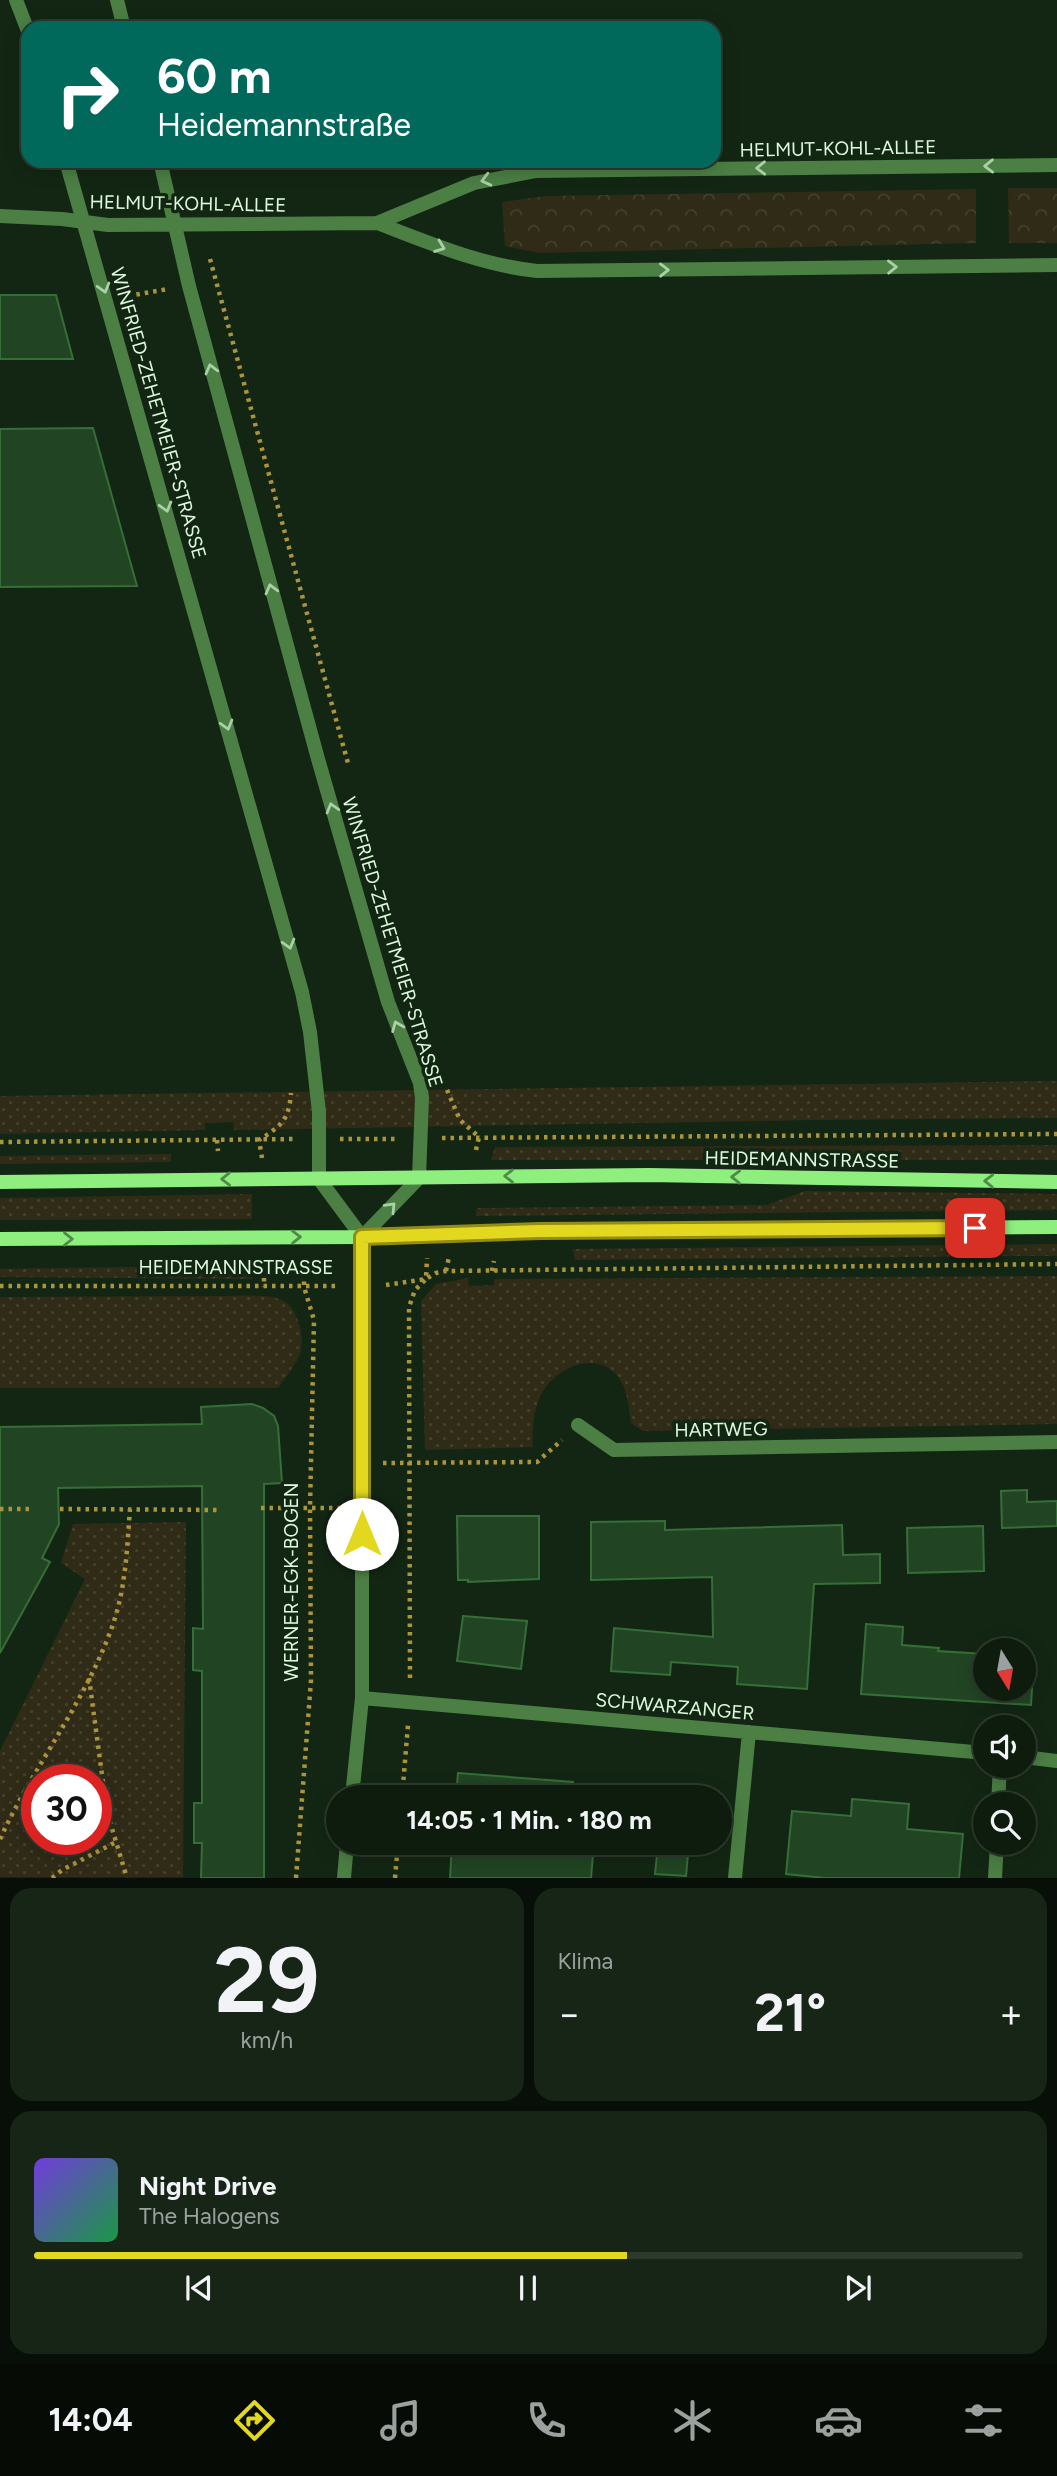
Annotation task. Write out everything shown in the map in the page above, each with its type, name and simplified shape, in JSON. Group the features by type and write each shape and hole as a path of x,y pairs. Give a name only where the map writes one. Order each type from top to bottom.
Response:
{"main road":[{"name":"HEIDEMANNSTRASSE","path":"0,1182 649,1175 1057,1182"},
{"name":"HEIDEMANNSTRASSE","path":"0,1239 362,1237 1057,1227"}],"street":[{"path":"16,0 24,21"},
{"path":"117,0 122,21"},
{"name":"HELMUT-KOHL-ALLEE","path":"377,223 474,183 536,171 1057,165"},
{"name":"WINFRIED-ZEHETMEIER-STRASSE","path":"68,168 302,992 319,1112 319,1179"},
{"name":"WINFRIED-ZEHETMEIER-STRASSE","path":"162,168 189,286 314,745 380,978 420,1083 422,1098 419,1178"},
{"name":"HELMUT-KOHL-ALLEE","path":"0,216 108,225 377,223 475,260 506,268 537,271 1057,265"},
{"path":"362,1237 419,1178"},
{"path":"319,1179 362,1237 362,1698 353,1785"},
{"name":"HARTWEG","path":"578,1425 614,1450 1057,1442"},
{"name":"SCHWARZANGER","path":"362,1698 973,1753"},
{"path":"735,1878 749,1732"},
{"path":"1036,1758 1057,1761"},
{"path":"344,1878 346,1855"},
{"path":"995,1878 996,1855"}],"path":[{"path":"200,225 350,771"},
{"path":"107,300 217,281"},
{"path":"443,1079 460,1120 479,1137 469,1177"},
{"name":"HEIDEMANNSTRASSE","path":"0,1142 1057,1134"},
{"path":"217,1140 218,1151"},
{"path":"446,1271 454,1234"},
{"path":"492,1271 494,1261"},
{"name":"HEIDEMANNSTRASSE","path":"0,1286 304,1287 394,1285 426,1279 446,1271 1057,1265"},
{"path":"403,1785 410,1702 409,1307 415,1290 426,1279"},
{"name":"WERNER-EGK-BOGEN","path":"296,1878 311,1680 310,1508 314,1320 304,1287"},
{"path":"409,1464 537,1462 578,1425"},
{"path":"261,1508 362,1507"},
{"path":"0,1509 30,1509"},
{"path":"60,1509 219,1510"},
{"path":"0,1839 15,1807 36,1775 89,1677 114,1621 125,1579 130,1509"},
{"path":"89,1677 107,1812 127,1878"},
{"path":"52,1878 116,1842"},
{"path":"395,1878 397,1855"}],"green space":[{"path":"1008,188 1057,188 1057,243 1009,243"},
{"path":"976,189 976,243 539,253 505,246 502,202 545,196"},
{"path":"1057,1081 1057,1118 234,1130 233,1122 205,1123 205,1130 0,1134 0,1096"},
{"path":"1057,1145 1057,1160 491,1160 495,1147"},
{"path":"171,1154 171,1162 0,1164 0,1156"},
{"path":"805,1191 1057,1194 1057,1210 476,1216 477,1208 767,1205"},
{"path":"252,1194 252,1219 0,1220 0,1198"},
{"path":"1057,1244 1057,1256 575,1260 573,1249"},
{"path":"252,1265 252,1279 0,1277 0,1269"},
{"path":"1057,1276 1057,1424 643,1431 631,1423 627,1396 621,1381 612,1370 589,1363 565,1370 545,1388 535,1411 533,1447 425,1450 421,1301 436,1284 468,1278 469,1286 494,1285 494,1279"},
{"path":"252,1296 284,1301 294,1311 300,1326 302,1342 299,1356 278,1388 0,1388 0,1297"},
{"path":"186,1522 183,1877 0,1877 0,1751 85,1579 61,1563 73,1524"}],"building":[{"path":"0,295 56,295 73,359 0,359"},
{"path":"93,428 137,586 0,587 0,429"},
{"path":"252,1404 274,1416 278,1426 282,1483 264,1484 264,1878 201,1878 202,1843 194,1843 194,1803 202,1803 202,1671 193,1670 193,1628 203,1629 202,1486 58,1488 59,1524 42,1558 50,1562 0,1653 0,1427 202,1424 201,1407"},
{"path":"1027,1490 1027,1502 1057,1501 1057,1526 1002,1528 1001,1491"},
{"path":"457,1516 539,1516 539,1579 468,1582 458,1580"},
{"path":"665,1521 665,1530 842,1525 843,1555 880,1554 880,1583 814,1584 807,1689 737,1684 738,1667 671,1662 670,1675 611,1671 614,1628 713,1637 712,1577 591,1580 591,1522"},
{"path":"983,1526 984,1571 908,1573 907,1528"},
{"path":"463,1616 527,1621 521,1669 457,1661"},
{"path":"866,1624 903,1627 902,1645 973,1653 973,1701 1031,1701 1031,1705 861,1694"},
{"path":"458,1773 573,1782 573,1785 457,1785"},
{"path":"852,1799 909,1804 907,1829 963,1834 959,1878 825,1878 786,1874 792,1811 851,1816"},
{"path":"451,1855 593,1855 591,1878 450,1878"},
{"path":"657,1855 688,1855 686,1876 655,1874"}],"route":[{"path":"362,1534 362,1237 540,1231 975,1228"}]}
